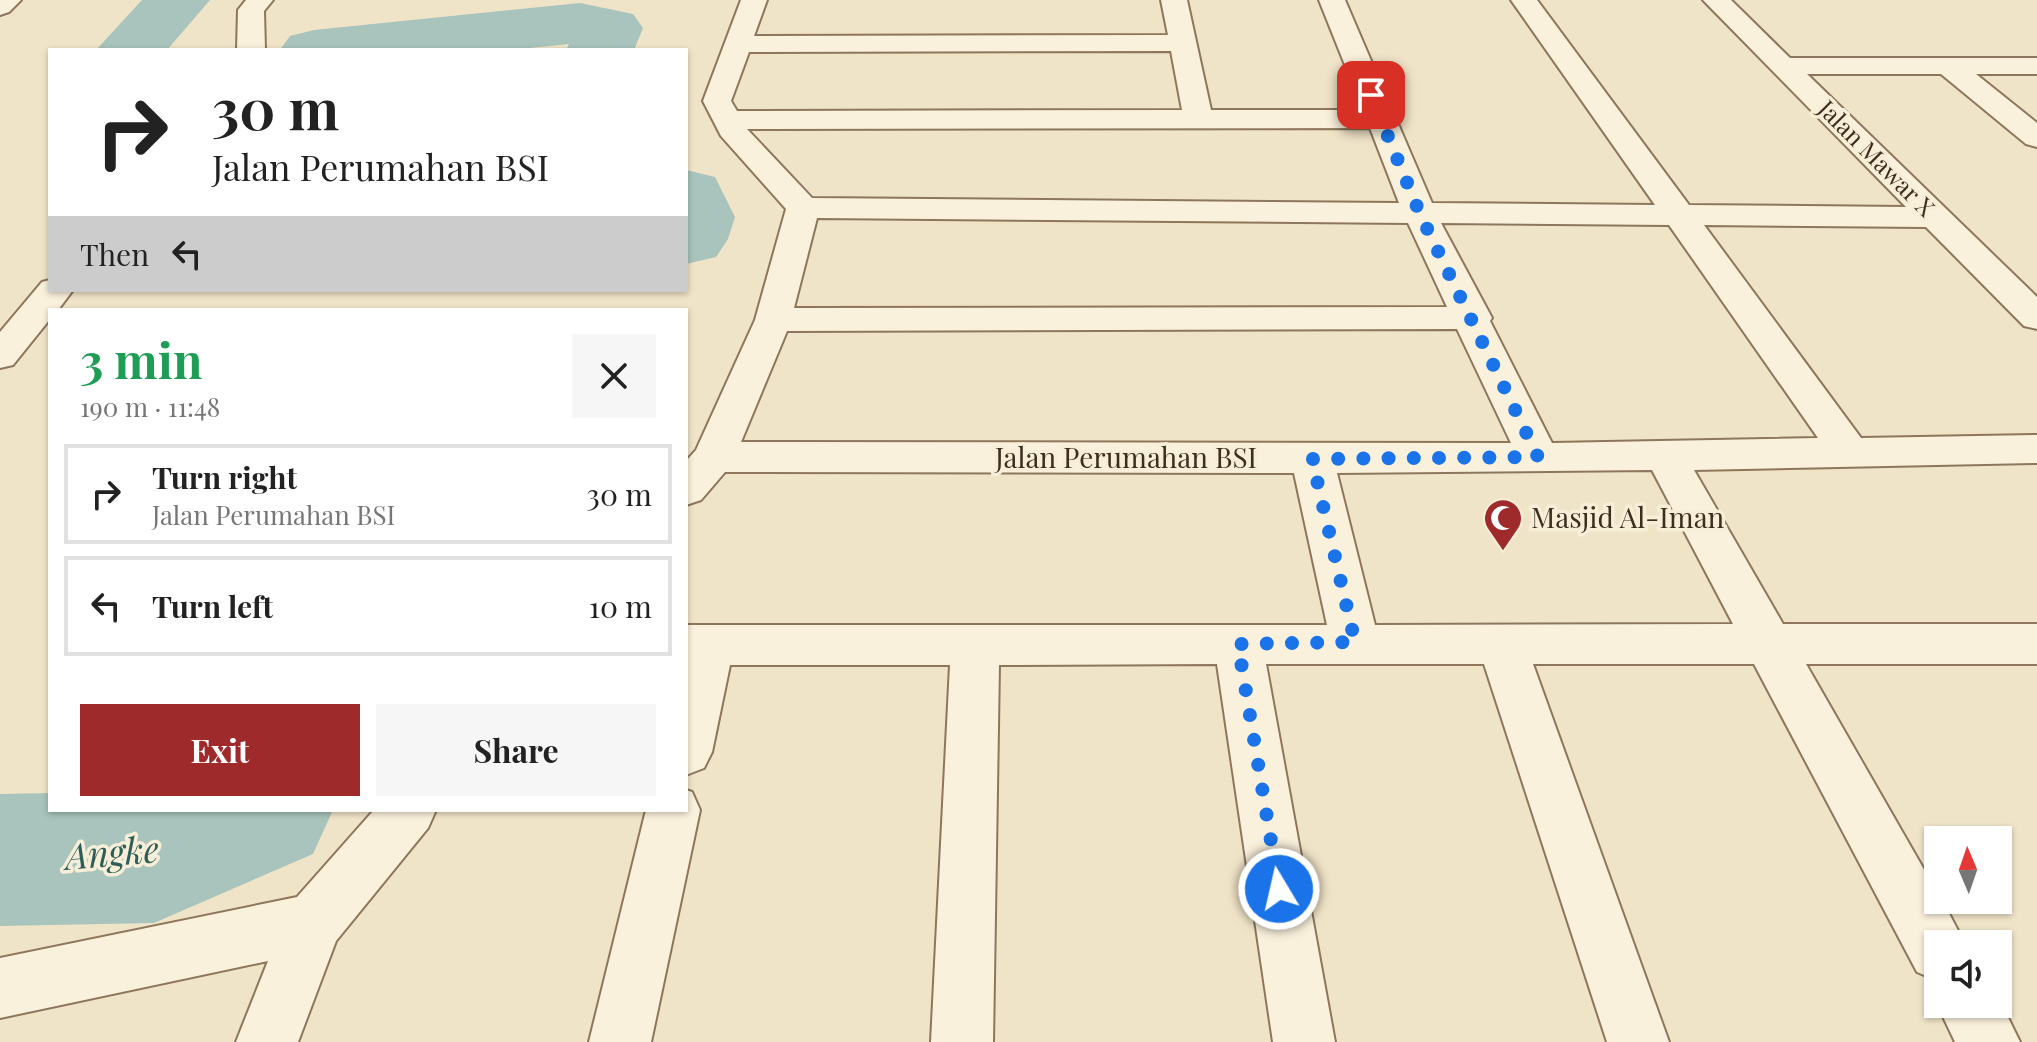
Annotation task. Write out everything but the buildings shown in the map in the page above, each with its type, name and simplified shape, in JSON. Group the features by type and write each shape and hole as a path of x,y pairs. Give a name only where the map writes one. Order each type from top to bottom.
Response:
{"street":[{"path":"0,7 8,0"},
{"path":"252,46 251,10 260,0"},
{"path":"754,0 717,101 726,120 803,208 1683,218 1935,217"},
{"path":"1174,0 1198,117"},
{"path":"1332,0 1420,214 1474,318 1538,457"},
{"path":"1524,0 1848,450"},
{"name":"Jalan Mawar X","path":"1716,0 2037,318"},
{"path":"740,44 1183,43"},
{"path":"1782,66 2037,66"},
{"path":"1948,66 2037,138"},
{"path":"726,120 1381,119"},
{"path":"688,487 714,457 773,320 803,208"},
{"path":"0,356 53,292"},
{"path":"773,320 1474,318"},
{"name":"Jalan Perumahan BSI","path":"714,457 1312,459 2037,449"},
{"path":"1664,454 1926,930"},
{"path":"1312,459 1355,642"},
{"path":"688,734 698,645 1355,642 2034,648"},
{"path":"1501,643 1638,1042"},
{"path":"1238,644 1304,1042"},
{"path":"962,1042 975,646"},
{"path":"267,1042 313,923 407,812"},
{"path":"620,1042 673,812"},
{"path":"0,988 313,923"},
{"path":"1976,1018 1989,1042"}],"waterway":[{"name":"Angke","path":"132,48 178,0"},
{"name":"Angke","path":"334,48 580,23 610,28 601,48"},
{"name":"Angke","path":"688,200 694,217 688,234"},
{"name":"Angke","path":"0,860 154,857 260,812"}],"place":[{"name":"Masjid Al-Iman","path":"1503,552"}],"route":[{"path":"1279,889 1238,644 1355,642 1312,459 1538,457 1474,318 1420,214 1371,95"}]}
